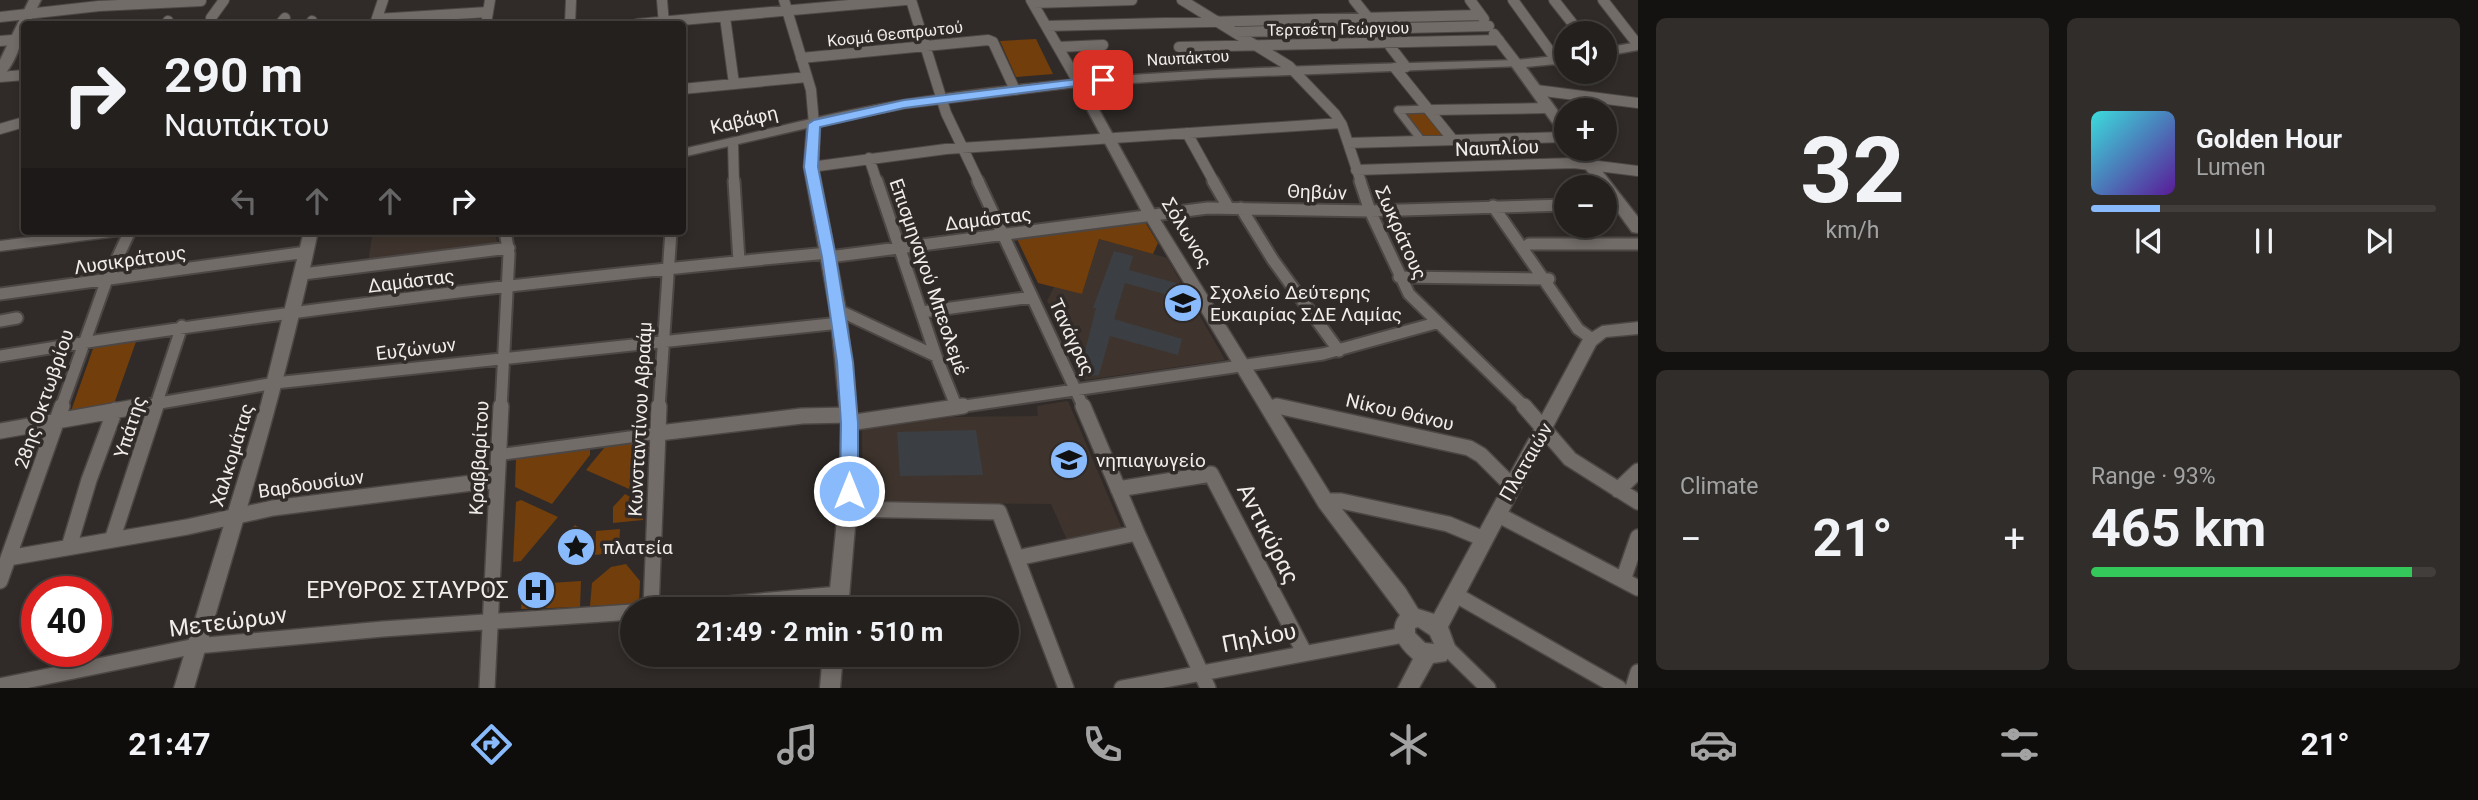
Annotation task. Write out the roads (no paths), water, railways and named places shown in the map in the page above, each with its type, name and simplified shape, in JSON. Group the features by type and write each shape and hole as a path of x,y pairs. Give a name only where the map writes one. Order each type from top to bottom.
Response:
{"main road":[{"path":"26,21 35,0"},
{"path":"0,75 19,44"},
{"path":"1617,50 1638,46"},
{"name":"Ναυπάκτου","path":"1517,64 1554,61"},
{"path":"1517,64 1554,116"},
{"path":"1588,161 1596,175"},
{"path":"1617,209 1638,228"}],"street":[{"path":"211,18 224,0"},
{"path":"376,21 383,0"},
{"path":"486,21 490,0"},
{"path":"570,21 571,0"},
{"path":"663,0 664,21"},
{"path":"784,0 815,113 811,167 839,316 849,419 847,509 838,597"},
{"path":"684,21 905,0"},
{"name":"Τανάγρας","path":"911,0 941,99 962,149 1076,390 1137,533 1205,680"},
{"path":"1032,1 1132,0"},
{"name":"Σωκράτους","path":"1182,0 1295,71 1341,123 1370,211 1399,277 1413,298 1545,428 1576,463 1638,502"},
{"path":"1354,0 1387,42 1401,68 1453,141"},
{"path":"1470,0 1517,64"},
{"path":"1513,0 1554,50"},
{"path":"1554,0 1571,21"},
{"path":"1603,0 1638,46"},
{"path":"0,17 99,6 201,1"},
{"name":"Σόλωνος","path":"1032,1 1151,216 1325,501 1398,594 1413,648 1436,643"},
{"path":"387,21 488,12"},
{"path":"1046,26 1481,15"},
{"path":"725,17 734,84"},
{"path":"1235,32 1489,26"},
{"path":"991,40 1015,90"},
{"name":"Κοσμά Θεσπρωτού","path":"801,58 991,40"},
{"name":"Τερτσέτη Γεώργιου","path":"1179,47 1499,40"},
{"path":"0,41 19,44"},
{"path":"1058,47 1103,45"},
{"name":"Ναυπάκτου","path":"814,124 886,107 1078,82 1295,71 1517,64"},
{"path":"0,75 21,75"},
{"path":"686,89 807,77"},
{"path":"1536,90 1638,103"},
{"path":"1423,141 1398,110 1549,108"},
{"path":"0,129 21,123"},
{"path":"811,167 962,149 1341,123"},
{"name":"Καβάφη","path":"686,152 814,124"},
{"path":"1187,133 1228,207"},
{"path":"1348,143 1554,136"},
{"path":"733,143 739,261"},
{"name":"Επισμηναγού Μπεσλεμέ","path":"869,158 936,356 957,408"},
{"name":"Ναυπλίου","path":"1356,170 1590,164 1638,171"},
{"name":"Θηβών","path":"1151,216 1228,207 1370,211 1554,205"},
{"path":"1493,206 1548,279 1578,330 1592,339 1597,333 1608,330 1638,328"},
{"path":"1241,208 1273,260 1339,351"},
{"name":"Δαμάστας","path":"0,355 182,326 294,312 668,268 901,248 1151,216"},
{"path":"0,246 80,235"},
{"name":"28ης Οκτωβρίου","path":"0,582 106,282 128,235"},
{"name":"Χαλκομάτας","path":"184,688 257,451 294,312 310,235"},
{"name":"Κραββαρίτου","path":"487,688 509,248 506,235"},
{"name":"Κωνσταντίνου Αβραάμ","path":"652,597 662,341 671,235"},
{"path":"1529,244 1638,244"},
{"path":"303,274 509,248"},
{"name":"Λυσικράτους","path":"0,295 307,252"},
{"path":"1399,277 1548,279"},
{"path":"922,312 1032,297"},
{"path":"839,316 936,356"},
{"name":"Ευζώνων","path":"0,431 275,383 662,341 839,316"},
{"path":"0,321 17,318"},
{"path":"498,455 802,416 849,419 957,408 1339,351 1436,323"},
{"name":"Υπάτης","path":"112,540 182,326"},
{"name":"Πλαταιών","path":"1409,688 1436,643 1484,539 1592,339"},
{"name":"Νίκου Θάνου","path":"1266,404 1469,448 1481,455 1512,486"},
{"path":"69,547 89,480 115,410"},
{"path":"1618,490 1638,471"},
{"path":"1118,489 1211,474"},
{"name":"Αντικύρας","path":"1211,474 1304,652"},
{"name":"Βαρδουσίων","path":"8,558 273,508 496,480"},
{"path":"1325,501 1341,501 1447,524 1484,539"},
{"path":"847,509 999,512 1066,688"},
{"path":"1497,514 1638,588"},
{"path":"1017,558 1137,533"},
{"path":"1623,580 1638,537"},
{"path":"1456,596 1619,688"},
{"name":"Μετεώρων","path":"0,686 196,646 620,613"},
{"path":"1409,626 1428,621 1436,643 1488,688"},
{"name":"Πηλίου","path":"1122,688 1205,680 1409,626"},
{"path":"830,688 832,667"},
{"path":"1633,688 1638,672"}],"place":[{"name":"Σχολείο Δεύτερης Ευκαιρίας ΣΔΕ Λαμίας","path":"1183,303"},
{"name":"νηπιαγωγείο","path":"1069,460"},
{"name":"πλατεία","path":"576,547"},
{"name":"ΕΡΥΘΡΟΣ ΣΤΑΥΡΟΣ","path":"536,590"}]}
